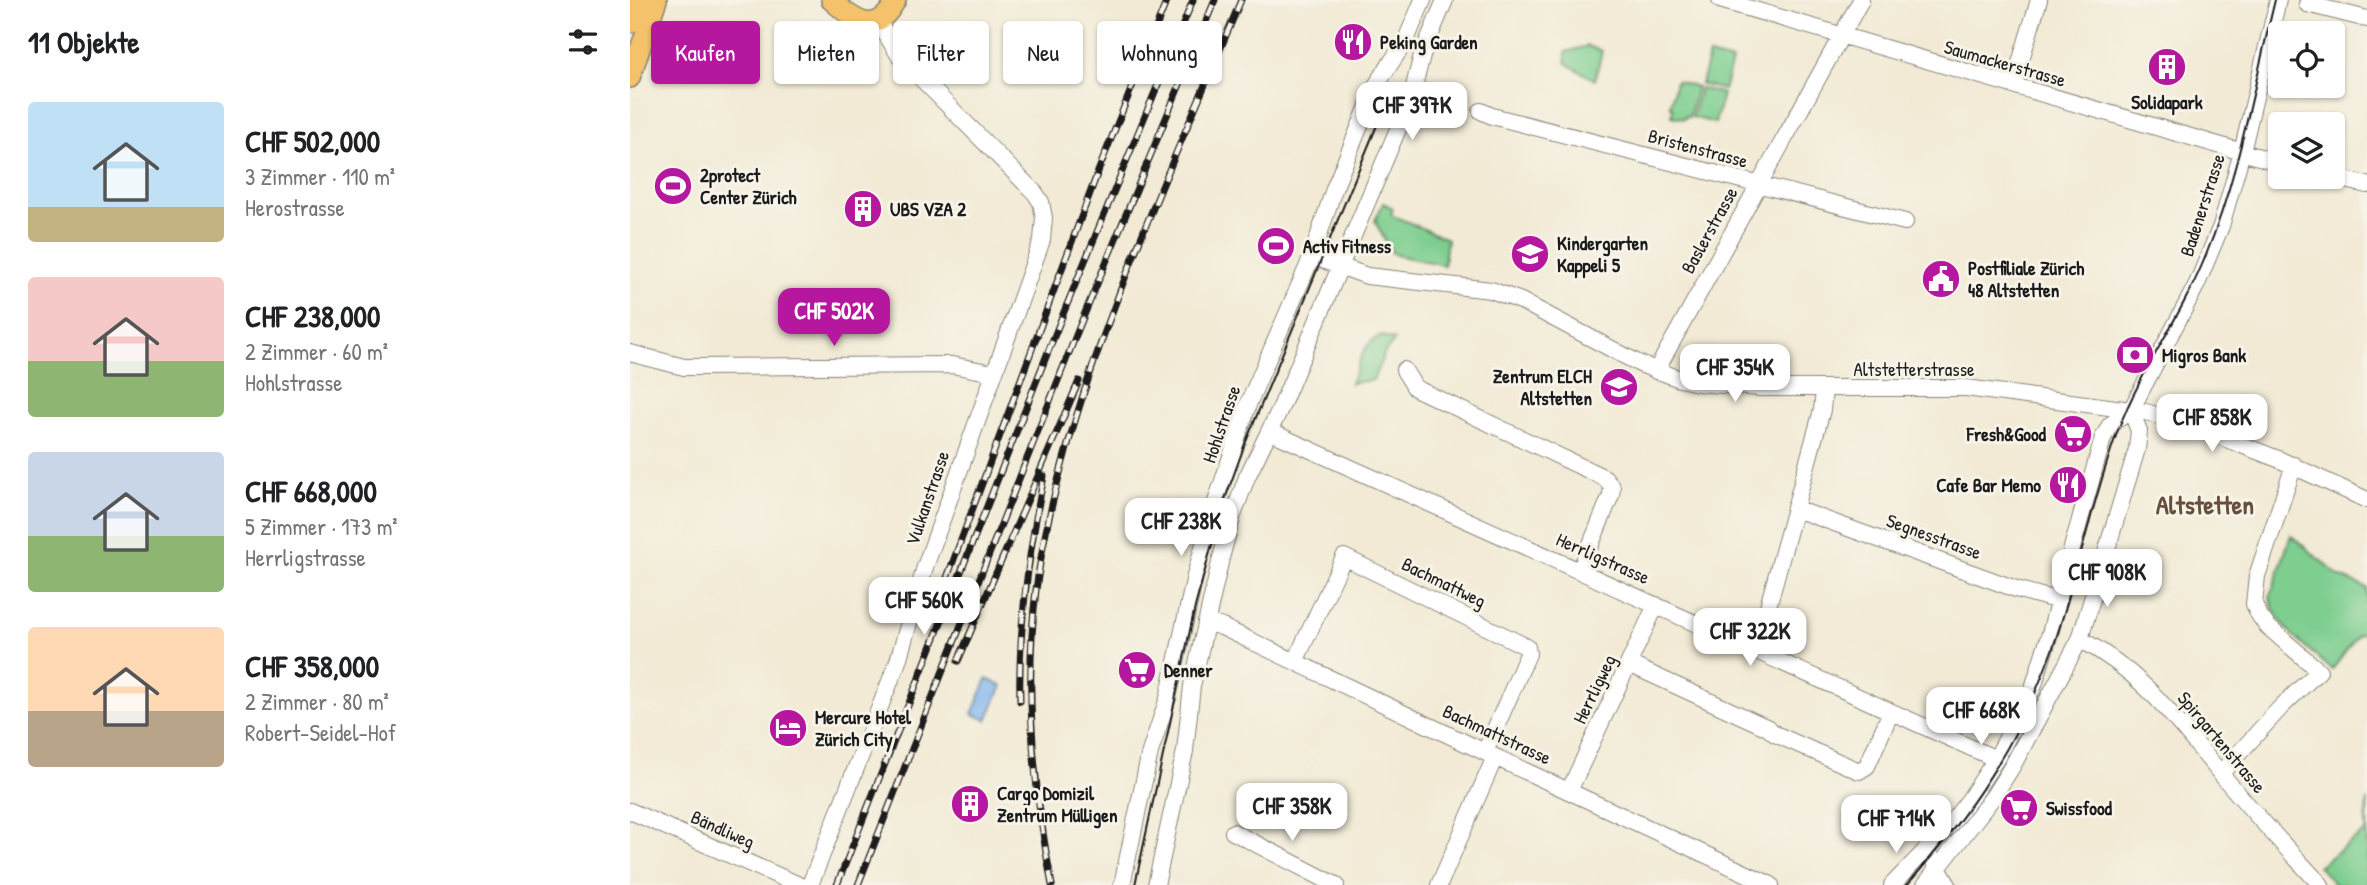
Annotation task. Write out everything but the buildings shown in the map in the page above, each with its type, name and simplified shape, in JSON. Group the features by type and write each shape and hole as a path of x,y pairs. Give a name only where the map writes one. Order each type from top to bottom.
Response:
{"highway":[{"path":"630,21 638,0"}],"main road":[{"path":"630,78 657,0"},
{"path":"831,0 857,21"},
{"path":"878,21 890,12 896,0"}],"street":[{"name":"Hohlstrasse","path":"1122,885 1150,752 1168,698 1195,576 1249,402 1312,256 1334,189 1377,84 1406,40 1423,0"},
{"path":"1156,885 1181,772 1192,686 1232,518 1406,110 1422,55 1445,0"},
{"name":"Saumackerstrasse","path":"1720,0 2268,160"},
{"name":"Baslerstrasse","path":"1656,371 1861,0"},
{"path":"2013,86 2039,0"},
{"name":"Badenerstrasse","path":"1892,885 1948,827 1996,760 2033,688 2103,438 2110,425 2131,410 2208,259 2221,226 2242,152 2278,0"},
{"path":"2307,4 2367,19"},
{"name":"Vulkanstrasse","path":"810,885 898,662 925,567 1042,240 1044,218 1041,202 1019,174 900,57 879,23"},
{"name":"Bristenstrasse","path":"1481,111 1905,222"},
{"path":"2345,180 2367,185"},
{"name":"Altstetterstrasse","path":"1312,256 1338,267 1380,278 1491,290 1521,302 1656,371 1698,383 1824,389 1966,388 2131,410 2162,416 2194,427 2294,466 2367,500"},
{"path":"630,354 684,367 953,365 993,373"},
{"path":"1404,370 1415,388 1605,478 1612,487 1611,495 1580,570"},
{"path":"1756,650 1822,410 1824,389"},
{"path":"1925,885 2013,765 2080,639 2137,449 2139,430 2131,410"},
{"name":"Herrligstrasse","path":"1269,431 1996,760"},
{"path":"2221,773 2281,707 2319,671 2267,626 2254,604 2257,576 2294,466"},
{"name":"Segnesstrasse","path":"1796,509 2016,589 2059,601"},
{"name":"Bachmattweg","path":"1294,662 1344,557 1356,562 1527,647 1528,654 1490,755"},
{"name":"Herrligweg","path":"1569,791 1656,605"},
{"name":"Bachmattstrasse","path":"1206,622 1223,627 1771,885"},
{"name":"Spirgartenstrasse","path":"2080,639 2122,665 2143,682 2258,818 2321,885"},
{"path":"1629,664 1858,771 1867,766 1891,714"},
{"path":"1439,885 1490,755"},
{"name":"Bändliweg","path":"630,811 799,885"},
{"path":"1233,832 1336,885"},
{"path":"1925,850 1940,868 1948,885"}],"green space":[{"path":"1587,46 1602,51 1595,80 1566,63 1566,52"},
{"path":"1709,55 1732,61 1724,90 1701,84"},
{"path":"1676,81 1697,87 1689,117 1685,116 1684,119 1672,116 1673,108 1670,106"},
{"path":"1700,88 1723,94 1715,123 1692,117"},
{"path":"1383,203 1393,208 1391,215 1447,239 1444,265 1391,252 1375,221"},
{"path":"1382,336 1395,340 1385,352 1373,380 1351,383 1366,348"},
{"path":"2291,535 2339,576 2367,588 2367,633 2358,635 2332,670 2286,628 2273,607 2270,597"},
{"path":"2367,800 2367,885 2335,885 2318,866 2366,831"}],"water":[{"path":"987,679 1002,686 987,720 972,714"}],"tram line":[{"path":"1907,885 1951,832 1990,776 2008,747 2038,686 2060,625 2118,430 2127,407 2196,278 2218,224 2237,161 2275,0"},
{"path":"1135,885 1195,607 1222,507 1245,444 1387,101"}],"railway":[{"path":"938,602 1099,169 1167,0"},
{"path":"837,885 1061,319 1193,0"},
{"path":"858,885 1080,325 1215,0"},
{"path":"1052,885 1035,775 1031,701 1032,627 1044,539 1070,439 1102,339 1159,193 1241,0"},
{"path":"958,661 1079,381"},
{"path":"1020,701 1026,588 1044,476"}],"place":[{"name":"Peking Garden","path":"1353,42"},
{"name":"Solidapark","path":"2167,67"},
{"name":"2protect Center Zürich","path":"673,186"},
{"name":"UBS VZA 2","path":"863,209"},
{"name":"Activ Fitness","path":"1276,246"},
{"name":"Kindergarten Kappeli 5","path":"1530,254"},
{"name":"Postfiliale Zürich 48 Altstetten","path":"1941,279"},
{"name":"Migros Bank","path":"2135,355"},
{"name":"Zentrum ELCH Altstetten","path":"1619,387"},
{"name":"Fresh&Good","path":"2073,434"},
{"name":"Cafe Bar Memo","path":"2068,485"},
{"name":"Denner","path":"1137,670"},
{"name":"Mercure Hotel Zürich City","path":"788,728"},
{"name":"Cargo Domizil Zentrum Mülligen","path":"970,804"},
{"name":"Swissfood","path":"2019,808"}],"district":[{"name":"Altstetten","path":"2205,504"}]}
